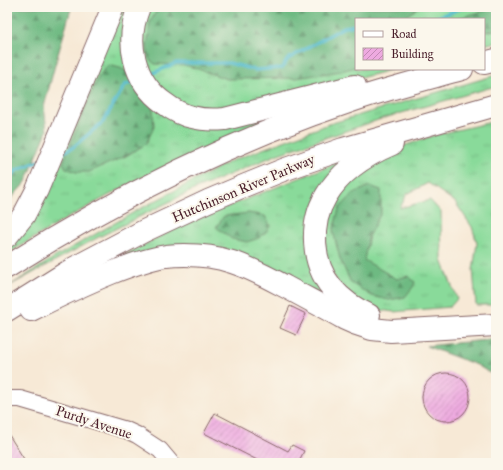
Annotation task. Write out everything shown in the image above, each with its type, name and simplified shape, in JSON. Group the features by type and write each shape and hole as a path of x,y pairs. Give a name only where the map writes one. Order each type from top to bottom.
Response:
{"highway":[{"path":"7,236 24,215 40,184 113,7"},
{"path":"139,7 133,29 132,43 134,58 139,73 149,90 158,98 176,111 192,117 225,119 420,70"},
{"path":"485,60 496,59"},
{"path":"485,63 496,59"},
{"path":"7,267 40,246 110,206 155,182 220,152 277,128 342,104 458,70"},
{"path":"488,107 390,145 354,165 337,181 325,198 317,220 315,243 319,264 331,287 344,301 370,315 387,319 396,319 496,313"},
{"name":"Hutchinson River Parkway","path":"7,310 74,268 144,231 208,201 283,170 343,149 488,107"},
{"path":"7,322 74,289 125,268 154,258 188,255 209,256 243,266 350,321 372,329 382,331 401,331 496,325"}],"street":[{"name":"Purdy Avenue","path":"7,399 20,399 126,430 137,435 160,450 171,463"}],"green space":[{"path":"7,7 73,7 71,9 44,107 47,131 26,182 7,203"},
{"path":"121,7 135,7 153,104 268,119 141,178 69,217 7,254 7,246"},
{"path":"148,7 496,7 496,42 485,45 485,18 355,18 355,70 390,70 255,106 214,113 178,105 145,70 140,34"},
{"path":"159,7 420,7 405,18 355,18 355,67 296,78 227,79 184,65 155,64 149,59 147,47 150,22"},
{"path":"496,7 496,30 485,32 485,18 459,18"},
{"path":"108,65 120,68 133,75 151,101 154,127 146,144 126,156 89,172 76,172 66,168 63,163 99,76"},
{"path":"496,75 496,86 384,118 278,154 189,192 97,238 11,285 55,257 136,211 231,161 329,124"},
{"path":"496,121 496,305 476,305 473,270 477,243 472,227 455,202 428,183 407,194 400,208 430,200 441,212 442,260 457,299 450,307 394,312 372,309 348,296 330,271 324,251 329,218 335,199 353,176 392,150 435,135"},
{"path":"347,159 314,206 336,302 255,264 118,265 120,257 176,228"},
{"path":"370,186 381,190 381,213 369,235 364,260 397,279 408,276 415,282 405,297 389,300 372,296 351,283 340,259 333,231 339,209 354,193"},
{"path":"249,213 265,216 270,225 267,231 259,238 247,242 232,239 216,227 224,216"},
{"path":"496,339 496,377 477,365 426,346"}],"building":[{"path":"290,306 306,314 296,335 280,328"},
{"path":"441,373 451,373 460,377 466,383 470,392 470,402 466,411 460,417 451,421 441,421 432,417 426,411 422,402 422,392 426,383 432,377"},
{"path":"215,413 288,451 292,445 304,451 298,463 263,463 204,433"},
{"path":"7,432 24,459 17,463 7,463"}],"waterway":[{"path":"436,18 464,7"},
{"path":"149,75 176,63 229,63 255,70 282,68 288,59 344,27 355,25"},
{"path":"62,153 72,148 103,122 125,85 136,81"},
{"path":"7,181 17,170 40,161"}]}
